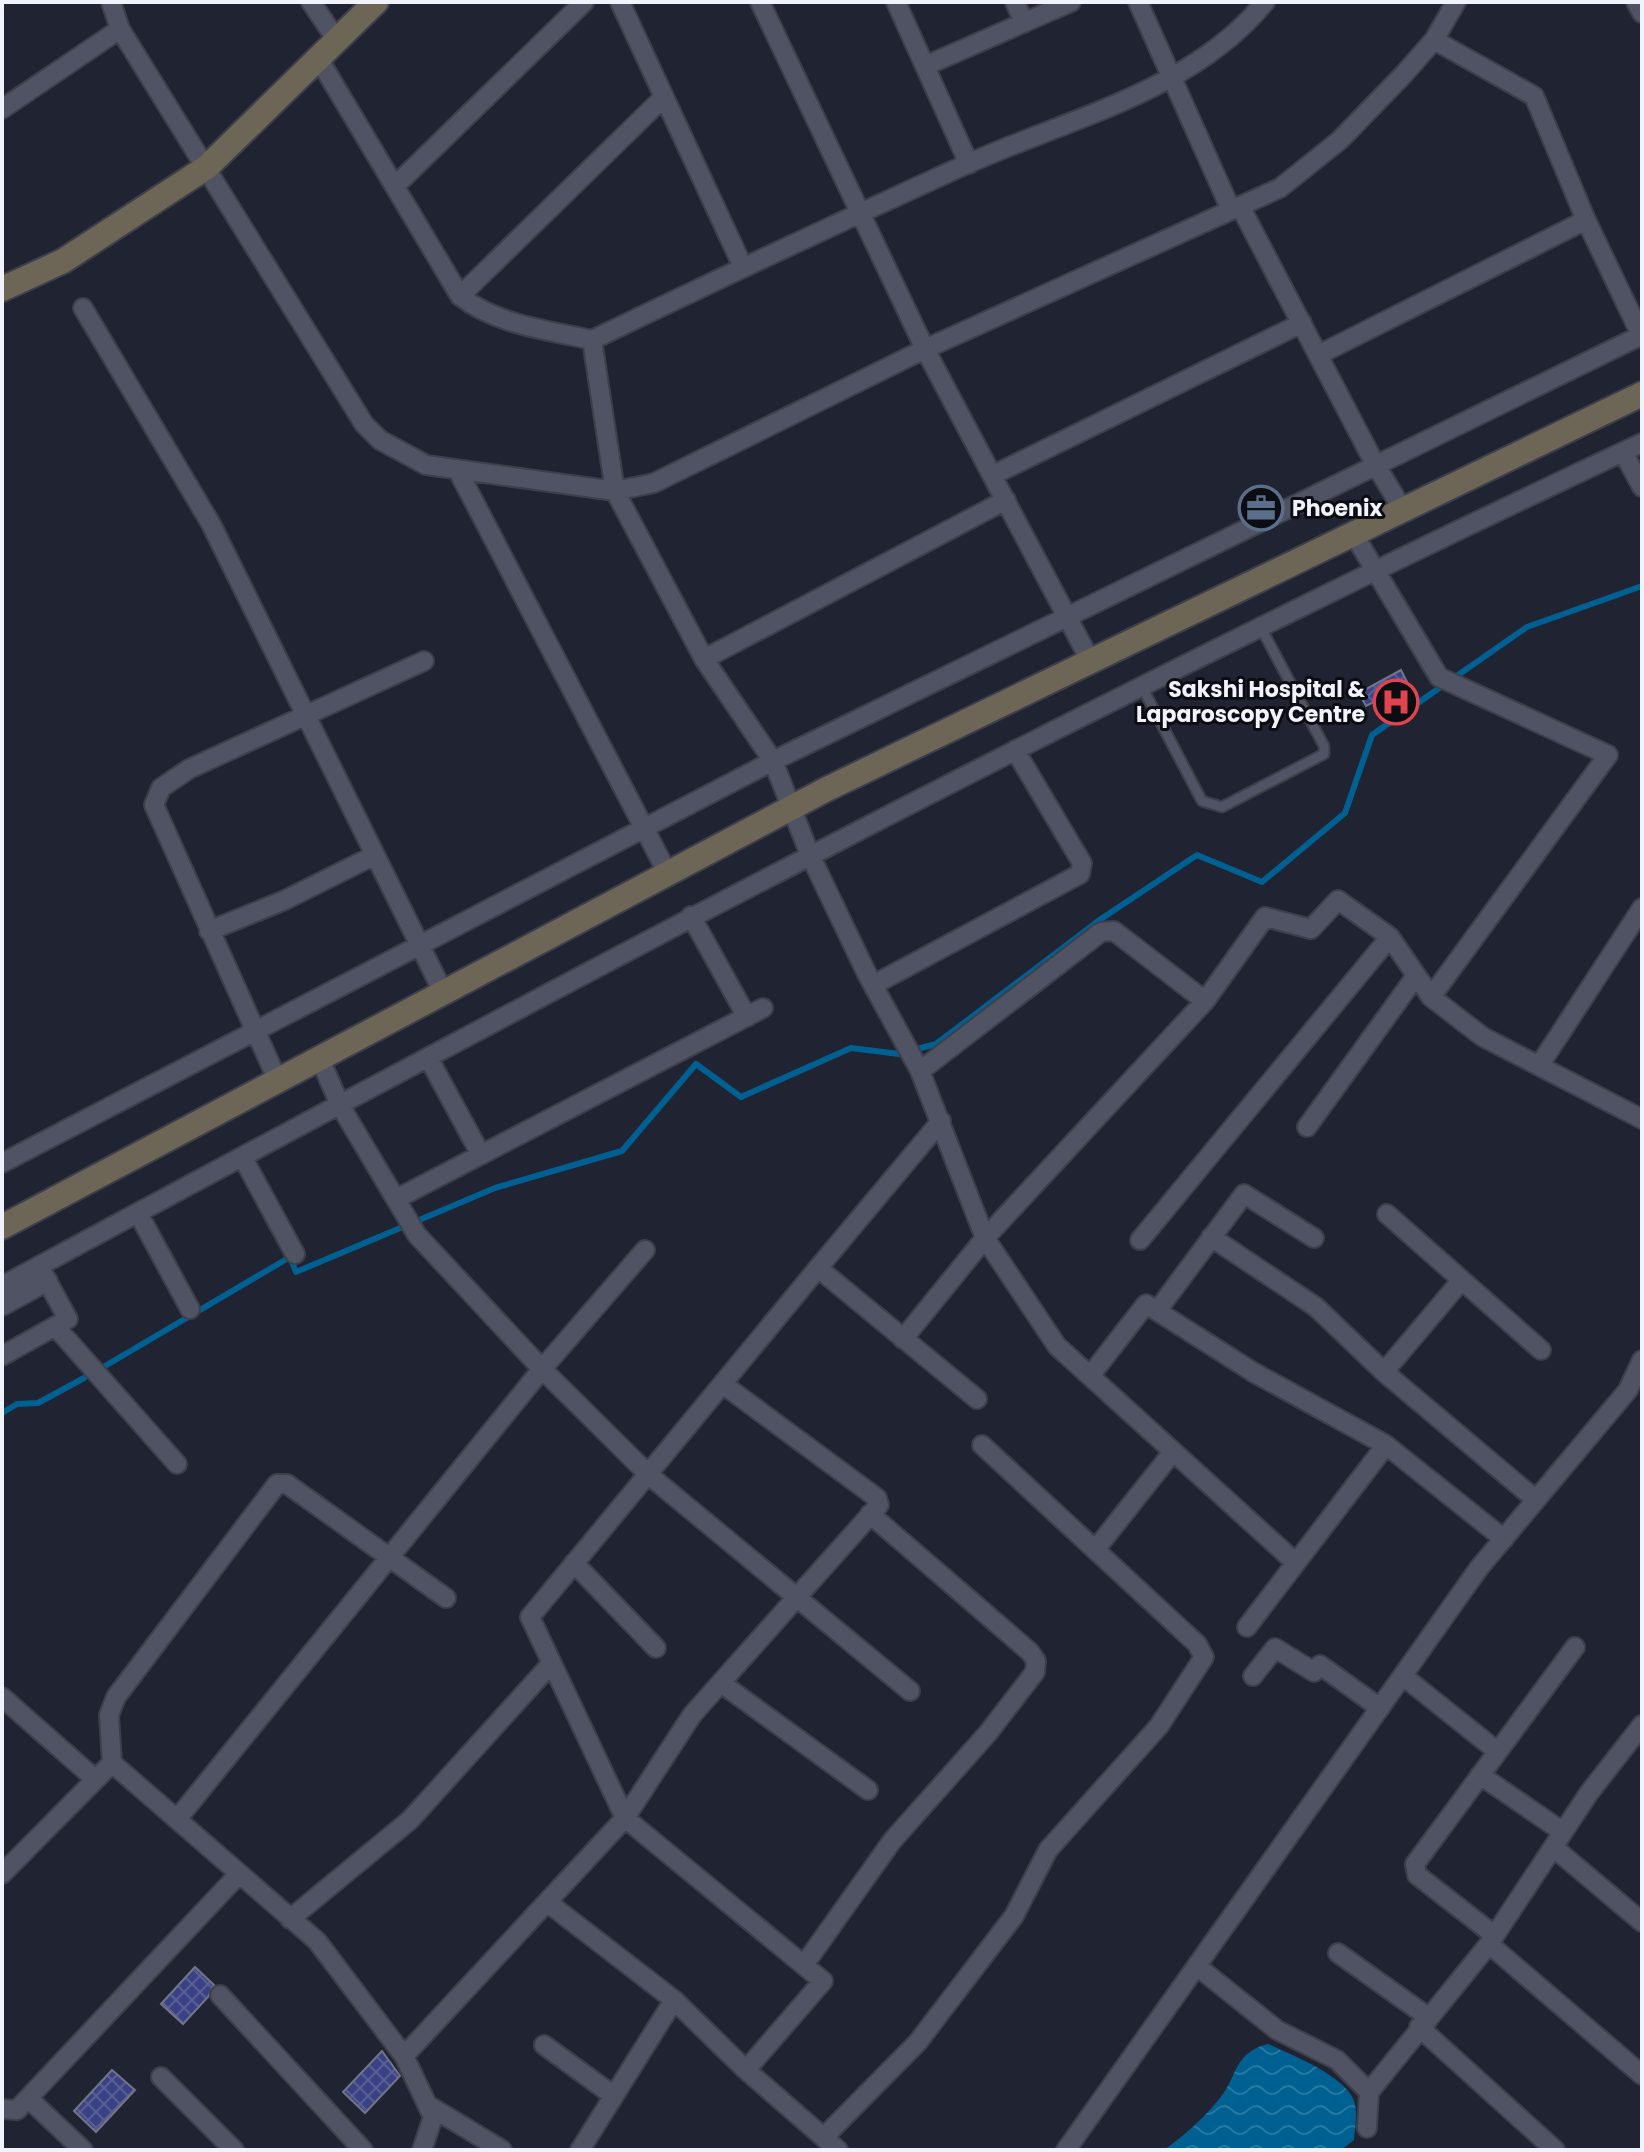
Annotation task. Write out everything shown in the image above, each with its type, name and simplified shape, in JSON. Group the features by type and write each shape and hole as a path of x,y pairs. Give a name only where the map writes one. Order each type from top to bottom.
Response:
{"main road":[{"path":"2,289 63,261 207,167 317,56 376,2"},
{"path":"2,1227 790,809 1642,394"}],"street":[{"path":"111,2 120,29 364,424 404,456 426,465 615,491 654,483 925,349 1280,188 1340,140 1434,40 1456,2"},
{"path":"311,2 336,39"},
{"path":"395,186 584,2"},
{"path":"620,2 743,267"},
{"path":"760,2 925,349 1091,662"},
{"path":"896,2 969,164"},
{"path":"1015,2 1024,23"},
{"path":"925,66 1071,2"},
{"path":"1138,2 1236,208 1403,510"},
{"path":"317,56 460,296 477,309 498,318 592,340 969,164 1173,79 1221,49 1265,2"},
{"path":"1636,2 1642,13"},
{"path":"3,107 120,29"},
{"path":"2,1163 773,761 1642,336 1586,220 1534,96 1434,40"},
{"path":"460,296 664,97"},
{"path":"1318,355 1586,220"},
{"path":"83,308 211,524 443,992"},
{"path":"993,475 1302,323"},
{"path":"592,340 615,491 704,659 773,761 810,855 873,985 920,1071 985,1238 1057,1346 1296,1563"},
{"path":"2,1306 44,1274 138,1213 341,1107 691,916 1015,750 1642,443"},
{"path":"1623,452 1642,487"},
{"path":"458,471 668,874"},
{"path":"704,659 1006,500"},
{"path":"1353,533 1439,677 1608,755 1431,997"},
{"path":"277,1079 253,1032 154,805 161,788 189,769 305,713 424,661"},
{"path":"873,985 1083,869 1015,750"},
{"path":"209,931 285,900 375,855"},
{"path":"903,1339 985,1238 1205,1001 1265,917 1311,929 1338,900 1390,937 1431,997 1483,1037 1642,1119"},
{"path":"1539,1066 1642,908"},
{"path":"396,1199 755,1012 691,916"},
{"path":"920,1071 1101,932 1114,931 1205,1001"},
{"path":"1140,1240 1390,937"},
{"path":"1307,1127 1416,976"},
{"path":"319,1057 341,1107 411,1227 542,1369 650,1476 910,1691"},
{"path":"429,1059 481,1155"},
{"path":"746,2070 823,1981 625,1818 530,1617 650,1476 941,1121"},
{"path":"243,1158 295,1254"},
{"path":"1157,1311 1244,1194 1314,1238"},
{"path":"138,1213 190,1309"},
{"path":"1387,1214 1460,1282 1541,1350"},
{"path":"1211,1237 1316,1307 1384,1372 1536,1500"},
{"path":"178,1818 542,1369 645,1250"},
{"path":"818,1268 977,1399"},
{"path":"2,1286 44,1274"},
{"path":"2,1356 68,1319 44,1274"},
{"path":"1384,1372 1460,1282"},
{"path":"1090,1376 1146,1304 1253,1372 1386,1445 1504,1539"},
{"path":"55,1326 177,1464"},
{"path":"1075,2147 1380,1708 1504,1539 1536,1500 1635,1395 1642,1360"},
{"path":"404,2056 625,1818 692,1715 879,1505 877,1498 724,1385"},
{"path":"547,1902 674,2000 746,2070 831,2144 918,2042 1014,1916 1048,1850 1159,1726 1202,1665 1204,1657 1197,1644 982,1445"},
{"path":"1247,1627 1386,1445"},
{"path":"1095,1550 1172,1453"},
{"path":"422,2150 431,2128 431,2107 404,2056 317,1941 112,1763 109,1715 116,1697 277,1484 287,1484 446,1598"},
{"path":"804,1965 892,1841 988,1733 1035,1672 1036,1661 1030,1652 870,1514"},
{"path":"574,1563 656,1648"},
{"path":"1575,1647 1415,1864 1414,1870 1642,2075"},
{"path":"1253,1676 1275,1648 1314,1672 1320,1665 1380,1708"},
{"path":"290,1919 410,1820 551,1664"},
{"path":"1403,1676 1497,1751"},
{"path":"721,1683 868,1790"},
{"path":"2,1697 95,1779"},
{"path":"1367,2128 1369,2092 1492,1939 1558,1839 1642,1725"},
{"path":"2,1874 112,1763"},
{"path":"1480,1775 1558,1839 1642,1922"},
{"path":"2,2109 17,2110 29,2099 239,1874"},
{"path":"1338,1953 1424,2022 1555,2150"},
{"path":"1198,1967 1277,2030 1337,2060 1369,2092"},
{"path":"220,1995 363,2150"},
{"path":"580,2150 674,2000"},
{"path":"544,2045 614,2096"},
{"path":"161,2077 234,2150"},
{"path":"29,2099 83,2150"},
{"path":"431,2107 502,2150"}],"lane":[{"path":"1142,687 1202,801 1208,805 1222,807 1322,758 1324,746 1261,628"}],"water":[{"path":"1268,2044 1316,2067 1349,2092 1356,2110 1354,2140 1341,2150 1164,2150 1214,2105 1226,2090 1242,2059"}],"building":[{"path":"1401,670 1416,700 1388,715 1380,699 1366,706 1359,693"},
{"path":"195,1967 214,1985 208,1997 183,2024 161,2004"},
{"path":"382,2051 400,2076 365,2113 343,2092"},
{"path":"112,2070 135,2090 96,2132 74,2111"}],"waterway":[{"path":"100,1369 290,1257 296,1272 495,1188 622,1151 696,1064 741,1097 851,1048 899,1054 936,1044 1101,919 1197,855 1262,882 1345,813 1372,735 1527,627 1642,586"},
{"path":"2,1413 17,1404 38,1403 84,1378"}],"place":[{"name":"Phoenix","path":"1261,508"},
{"name":"Sakshi Hospital & Laparoscopy Centre","path":"1396,702"}]}
